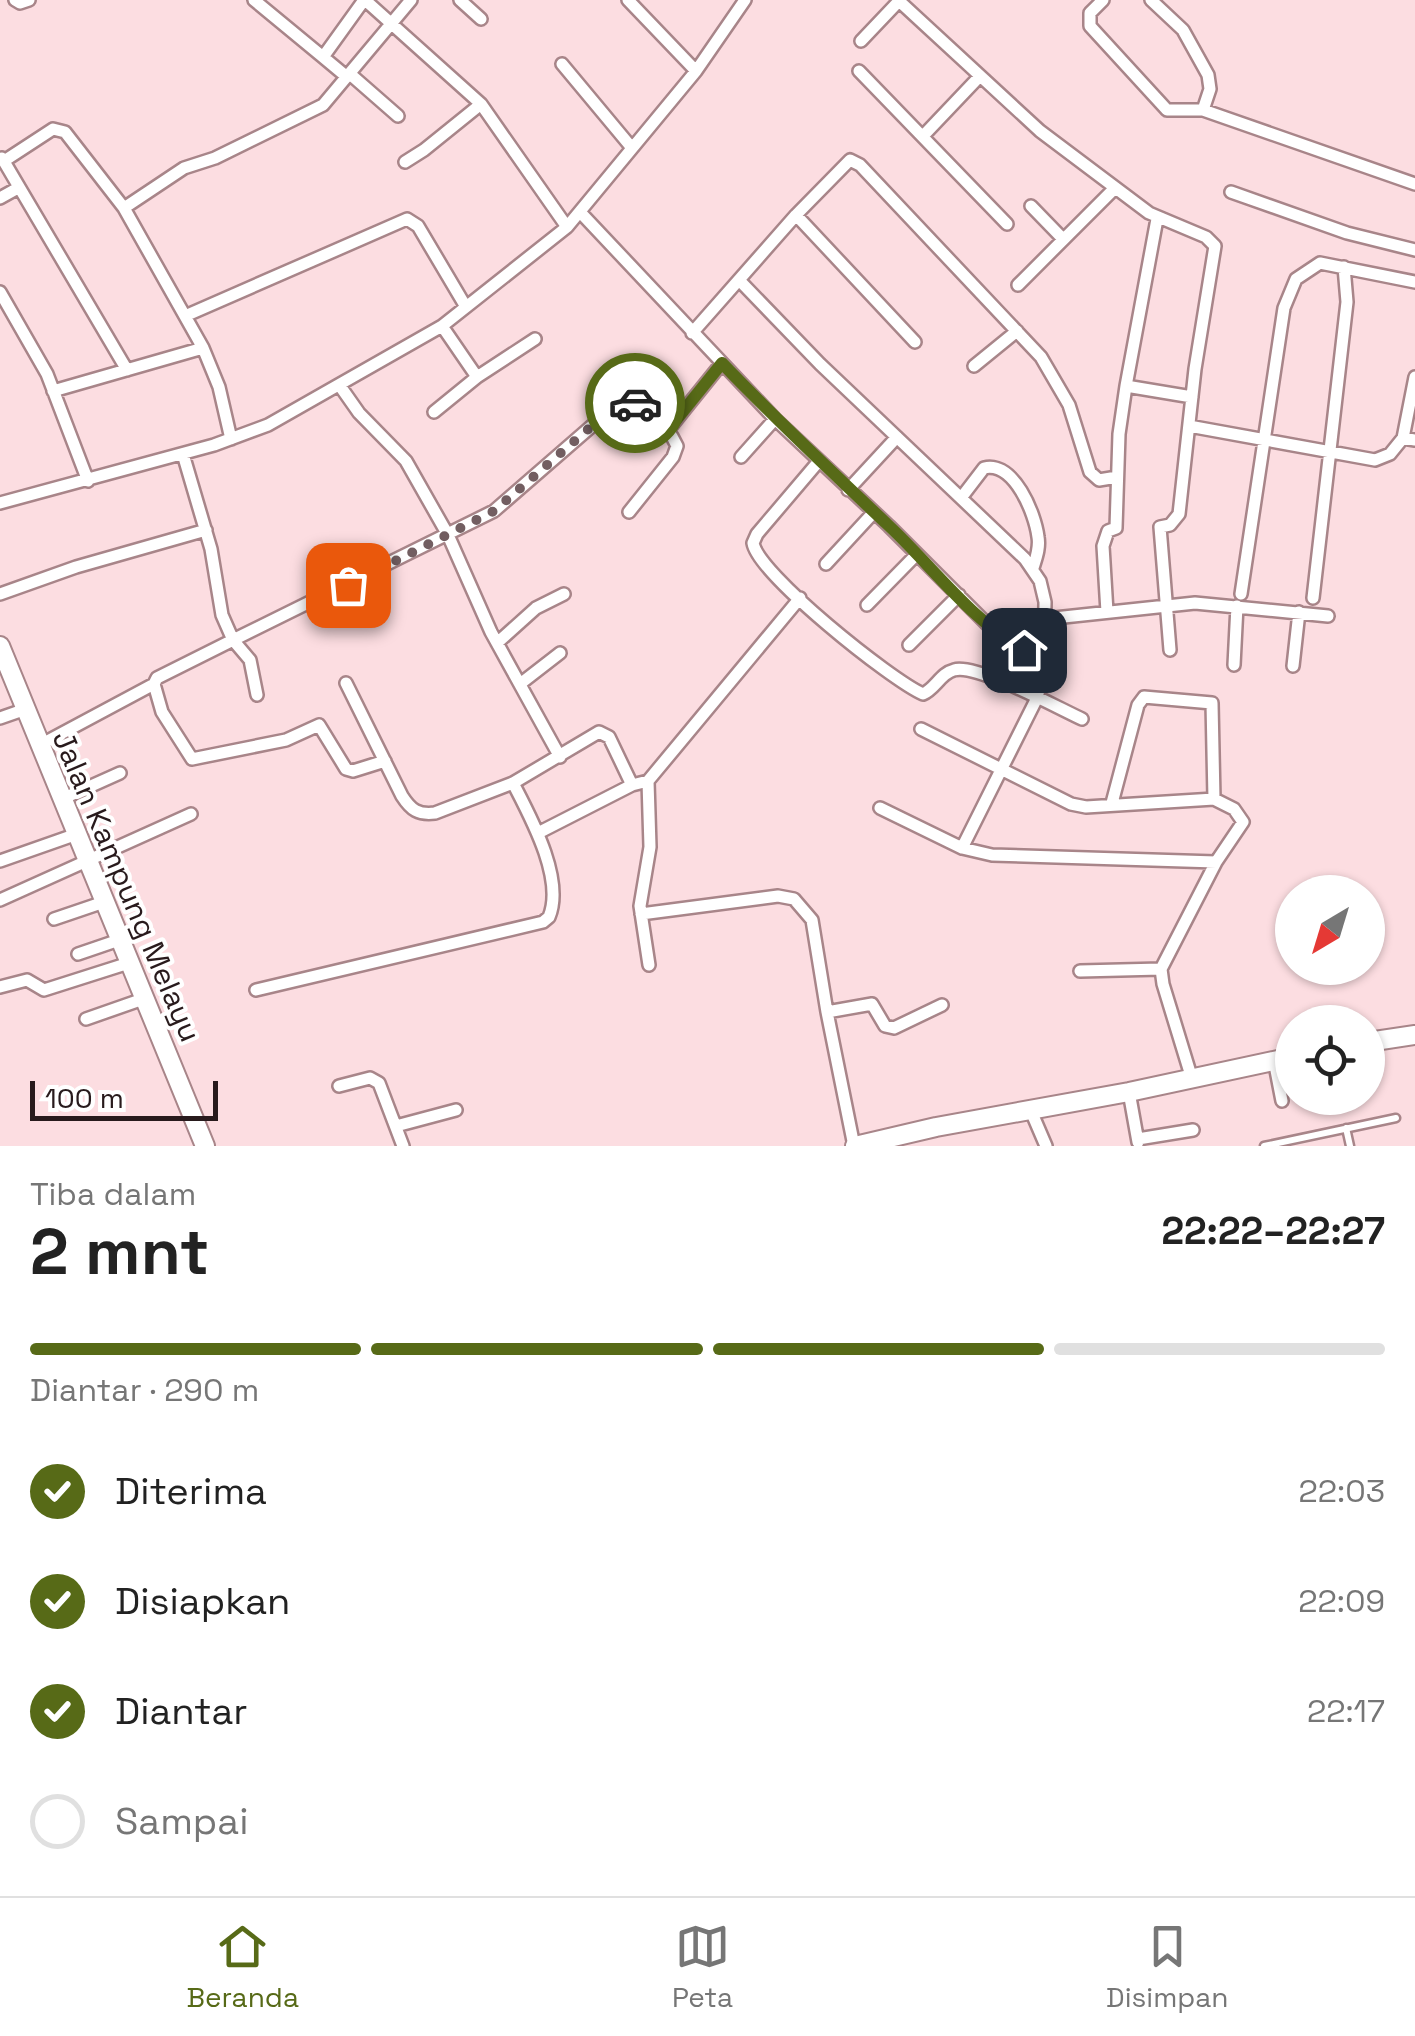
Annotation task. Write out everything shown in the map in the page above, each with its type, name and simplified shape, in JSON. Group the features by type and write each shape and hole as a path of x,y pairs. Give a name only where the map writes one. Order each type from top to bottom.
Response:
{"main road":[{"name":"Jalan Kampung Melayu","path":"0,646 7,684 40,745 107,901 205,1146"},
{"path":"1385,1039 1415,1035"},
{"path":"855,1146 936,1126 1129,1092 1275,1060"}],"street":[{"path":"15,0 29,0"},
{"path":"254,0 398,116"},
{"path":"323,57 364,0 481,104 568,226"},
{"path":"124,208 184,168 215,158 323,105 411,0"},
{"path":"460,0 481,19"},
{"path":"628,0 696,71"},
{"path":"0,503 182,454 268,424 442,326 568,226 696,71 745,0"},
{"path":"1103,0 1090,12 1090,26 1162,106 1171,111 1203,110 1415,184"},
{"path":"1152,0 1183,30 1208,75 1210,90 1203,110"},
{"path":"861,40 898,1 1040,131 1158,218 1206,237 1215,246 1178,514 1170,525 1160,527 1170,650"},
{"path":"562,64 632,148"},
{"path":"859,71 1007,224"},
{"path":"923,136 980,76"},
{"path":"405,162 481,104"},
{"path":"127,370 2,158 53,129 61,129 124,208 203,348 219,387 230,439"},
{"path":"692,333 850,160 860,165 1041,357 1069,405 1090,472 1099,480 1118,477"},
{"path":"0,198 18,188"},
{"path":"1018,285 1115,188"},
{"path":"1231,192 1347,233 1415,250"},
{"path":"1031,206 1064,240"},
{"path":"580,212 775,419 999,636 1044,656"},
{"path":"796,215 914,342"},
{"path":"1107,612 1102,546 1108,531 1116,528 1119,434 1158,218"},
{"path":"185,316 407,219 418,226 466,307"},
{"path":"1234,665 1239,600 1288,294 1296,280 1320,263 1415,282"},
{"path":"1313,598 1347,302 1344,267"},
{"path":"739,280 1033,568 1043,591 1044,656 1036,698 962,848"},
{"path":"0,292 53,391 88,481"},
{"path":"442,326 478,377"},
{"path":"974,366 1017,331"},
{"path":"434,412 535,339"},
{"path":"53,391 203,348"},
{"path":"668,430 722,363"},
{"path":"1189,426 1375,460 1409,439 1415,377"},
{"path":"340,386 366,421 406,461 448,535 497,643 560,757"},
{"path":"1126,386 1192,398"},
{"path":"40,745 154,684 158,678 506,503 616,405 637,403 668,430 677,446 673,457 629,512"},
{"path":"742,458 775,419"},
{"path":"848,490 897,436"},
{"path":"182,454 206,530 222,614 233,640 250,660 257,695"},
{"path":"819,461 757,534 753,543 759,558 878,668 923,694 960,668 992,677 1082,719"},
{"path":"961,498 984,468 1000,468 1008,475 1032,513 1039,549 1033,568"},
{"path":"826,564 874,512"},
{"path":"0,594 206,530"},
{"path":"867,605 917,554"},
{"path":"497,643 536,608 564,594"},
{"path":"909,645 958,595"},
{"path":"538,833 632,785 648,781 800,598"},
{"path":"1045,619 1239,600 1328,616"},
{"path":"1293,666 1299,612"},
{"path":"520,684 560,653"},
{"path":"346,683 410,808 422,814 435,813 513,783 603,731 632,785"},
{"path":"154,684 162,712 192,759 286,740 318,724 346,769 353,771 384,761"},
{"path":"1112,803 1138,704 1144,697 1152,696 1212,702 1214,799"},
{"path":"0,718 23,710"},
{"path":"922,729 1071,804 1086,807 1214,799 1234,809 1243,822 1216,862 1161,969 1162,984 1192,1079"},
{"path":"62,798 120,773"},
{"path":"648,781 650,847 641,914 649,966"},
{"path":"256,990 543,922 549,917 552,899 538,833 513,783"},
{"path":"880,808 962,848 992,855 1216,862"},
{"path":"0,900 191,814"},
{"path":"0,861 77,834"},
{"path":"641,914 778,896 794,899 812,920 855,1146"},
{"path":"54,919 107,901"},
{"path":"78,954 122,939"},
{"path":"0,986 28,980 44,990 132,962"},
{"path":"1080,970 1161,969"},
{"path":"86,1019 146,998"},
{"path":"827,1012 872,1004 885,1026 894,1028 942,1005"},
{"path":"339,1086 375,1080 383,1089 403,1146"},
{"path":"1129,1092 1138,1142 1192,1130"},
{"path":"396,1126 456,1110"},
{"path":"1031,1111 1046,1146"}],"lane":[{"path":"1264,1146 1396,1118"},
{"path":"1346,1128 1350,1146"}],"way so far":[{"path":"348,585 494,511 616,405 635,403"}],"route":[{"path":"635,403 668,430 722,363 999,636 1024,650"}]}
